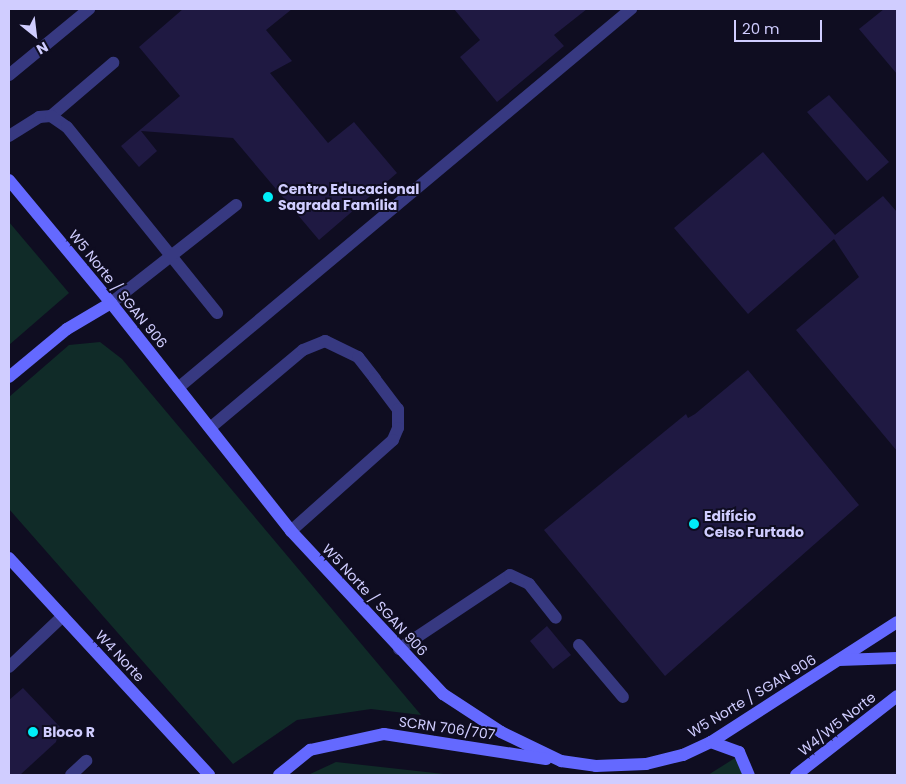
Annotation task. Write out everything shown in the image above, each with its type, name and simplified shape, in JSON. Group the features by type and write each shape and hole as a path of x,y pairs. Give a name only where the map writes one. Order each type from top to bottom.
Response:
{"main road":[{"name":"W5 Norte / SGAN 906","path":"9,180 112,303 291,531 443,694 501,732 561,761 596,766 646,764 711,742 839,660"},
{"path":"9,377 67,328 112,303"},
{"name":"W4 Norte","path":"9,558 209,775"},
{"path":"839,660 897,622"},
{"path":"839,660 897,658"},
{"name":"W4/W5 Norte","path":"796,775 897,696"},
{"name":"SCRN 706/707","path":"279,775 310,750 384,734 561,761"},
{"path":"711,742 739,752 749,775"}],"street":[{"path":"9,75 89,9"},
{"path":"178,388 630,9"},
{"path":"9,136 39,117 51,116 113,63"},
{"path":"51,116 67,127 218,313"},
{"path":"112,303 170,255 236,205"},
{"path":"210,428 303,350 325,341 358,357 398,409 398,428 393,440 291,531"},
{"path":"399,649 510,575 529,584 556,618"},
{"path":"9,667 63,616"},
{"path":"579,645 623,697"},
{"path":"71,775 86,761"}],"green space":[{"path":"9,222 69,293 9,345"},
{"path":"100,342 122,359 421,715 371,709 297,720 233,764 9,509 9,397 69,345"},
{"path":"735,758 743,767 742,775 708,775"},
{"path":"336,762 453,775 308,775"}],"building":[{"path":"183,9 292,9 266,30 292,61 270,73 328,143 354,122 397,173 319,240 233,138 141,131 157,151 139,167 121,146 180,96 139,47"},
{"path":"454,9 587,9 554,35 564,46 497,102 460,57 480,40"},
{"path":"884,9 897,9 897,74 859,29"},
{"path":"829,95 889,162 867,181 807,112"},
{"path":"763,152 835,235 883,196 897,212 897,451 796,330 859,277 834,239 748,314 674,228"},
{"name":"Edifício Celso Furtado","path":"748,370 859,505 665,676 544,530 686,414 688,418 695,414"},
{"path":"547,626 571,655 553,669 530,641"},
{"name":"Bloco R","path":"23,688 60,727 56,742 20,775 9,775 9,700"}],"place":[{"name":"Centro Educacional Sagrada Família","path":"268,197"},
{"name":"Edifício Celso Furtado","path":"694,524"},
{"name":"Bloco R","path":"33,732"}]}
